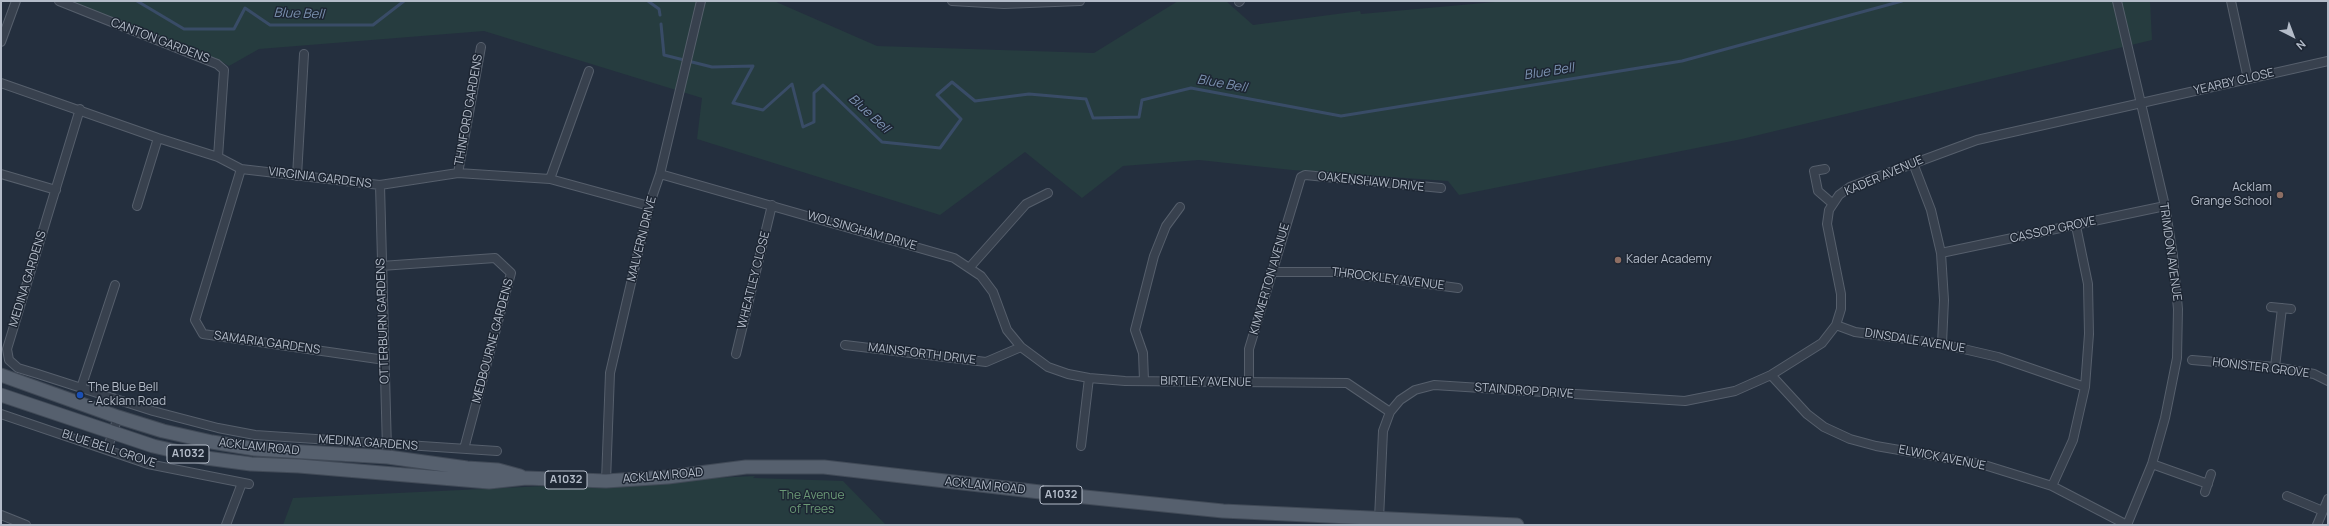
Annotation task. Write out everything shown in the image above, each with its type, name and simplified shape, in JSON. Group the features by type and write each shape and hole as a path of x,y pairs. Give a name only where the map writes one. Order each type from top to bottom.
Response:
{"main road":[{"name":"ACKLAM ROAD","path":"1,375 118,417 188,437 255,449 387,451 467,468 498,470 526,478"},
{"name":"ACKLAM ROAD","path":"1,395 113,434 175,452 251,464 299,466 489,482 526,478 606,481 668,477 746,467 824,467 1075,496 1223,511 1518,525"}],"street":[{"path":"1,42 16,1"},
{"name":"CANTON GARDENS","path":"59,1 217,64 224,70 218,157"},
{"name":"MALVERN DRIVE","path":"606,481 610,373 649,206 660,174 682,83 696,15 701,1"},
{"path":"952,1 1004,3 1080,1"},
{"name":"TRIMDON AVENUE","path":"2117,1 2165,206 2173,256 2178,309 2177,358 2165,418 2152,464 2127,525"},
{"path":"2231,1 2248,79"},
{"name":"THINFORD GARDENS","path":"458,173 481,47"},
{"path":"297,176 304,54"},
{"name":"YEARBY CLOSE","path":"2141,103 2328,61"},
{"path":"550,179 589,71"},
{"name":"VIRGINIA GARDENS","path":"1,82 158,138 218,157 241,169 380,185 458,173 550,179 649,206"},
{"name":"KADER AVENUE","path":"1771,375 1822,343 1836,325 1841,309 1841,294 1827,224 1829,210 1839,195 1850,187 1976,140 2141,103"},
{"name":"MEDINA GARDENS","path":"80,110 7,349 9,360 18,368 167,415 248,434 387,451 464,448 497,451"},
{"path":"137,206 158,138"},
{"path":"1913,163 1931,210 1941,253 1944,300 1942,344"},
{"path":"1825,168 1814,171 1818,191 1833,204"},
{"name":"SAMARIA GARDENS","path":"241,169 195,320 203,334 385,360"},
{"path":"1,174 56,190"},
{"name":"WOLSINGHAM DRIVE","path":"660,174 954,258 970,267 981,276 993,292 1007,330 1021,347"},
{"name":"OAKENSHAW DRIVE","path":"1301,177 1306,175 1441,188"},
{"name":"KIMMERTON AVENUE","path":"1249,382 1249,349 1271,272 1301,177"},
{"name":"OTTERBURN GARDENS","path":"380,185 387,451"},
{"path":"970,267 1026,204 1048,193"},
{"name":"WHEATLEY CLOSE","path":"736,354 772,205"},
{"name":"CASSOP GROVE","path":"1941,253 2076,226 2165,206"},
{"path":"1144,381 1143,353 1135,330 1154,256 1166,226 1180,207"},
{"path":"2052,486 2074,440 2085,387 2089,334 2088,284 2076,226"},
{"name":"MEDBOURNE GARDENS","path":"381,266 495,258 511,272 464,448"},
{"name":"THROCKLEY AVENUE","path":"1271,272 1338,272 1458,288"},
{"path":"80,388 115,285"},
{"path":"2271,307 2291,310"},
{"path":"2274,367 2282,308"},
{"name":"DINSDALE AVENUE","path":"1836,325 1855,332 1942,344 1998,357 2085,387"},
{"name":"MAINSFORTH DRIVE","path":"845,345 986,362 1021,347"},
{"name":"BIRTLEY AVENUE","path":"1021,347 1048,367 1089,378 1144,381 1347,383 1390,412"},
{"name":"HONISTER GROVE","path":"2192,360 2274,367 2314,374 2328,381"},
{"name":"STAINDROP DRIVE","path":"1380,518 1383,431 1390,412 1400,400 1415,390 1434,385 1685,402 1735,392 1771,375"},
{"name":"ELWICK AVENUE","path":"1771,375 1807,414 1824,426 1850,438 1876,446 1981,464 2052,486 2127,525"},
{"path":"1081,446 1089,378"},
{"name":"BLUE BELL GROVE","path":"1,414 148,464 245,484 226,525"},
{"path":"108,450 118,417"},
{"path":"2152,464 2208,484"},
{"path":"2205,492 2211,474"},
{"path":"2287,496 2323,511"},
{"path":"2317,525 2328,499"},
{"path":"1,515 26,525"}],"green space":[{"path":"60,1 774,1 877,46 1094,53 1178,1 1226,1 1253,25 1360,11 1361,14 1506,1 2150,1 2152,40 1742,139 1459,195 1448,181 1292,170 1199,160 1123,166 1082,198 1025,152 940,215 697,139 702,98 484,31 259,49 229,66 215,58 177,48"},
{"name":"The Avenue of Trees","path":"755,476 753,478 843,481 886,525 283,525 293,498"}],"waterway":[{"name":"Blue Bell","path":"137,1 184,29 234,29 245,8 270,25 373,25 404,1"},
{"name":"Blue Bell","path":"648,1 659,9 660,15"},
{"name":"Blue Bell","path":"661,24 664,55 712,67 753,66 733,103 763,110 792,84 803,127 814,122 814,93 823,85 882,142 940,148 961,119 937,95 952,82 975,101 1029,94 1086,99 1093,118 1139,117 1142,100 1191,88 1341,116 1682,61 1902,1"}],"place":[{"name":"Acklam Grange School","path":"2280,195"},
{"name":"Kader Academy","path":"1618,260"},
{"name":"The Blue Bell - Acklam Road","path":"80,395"}]}
